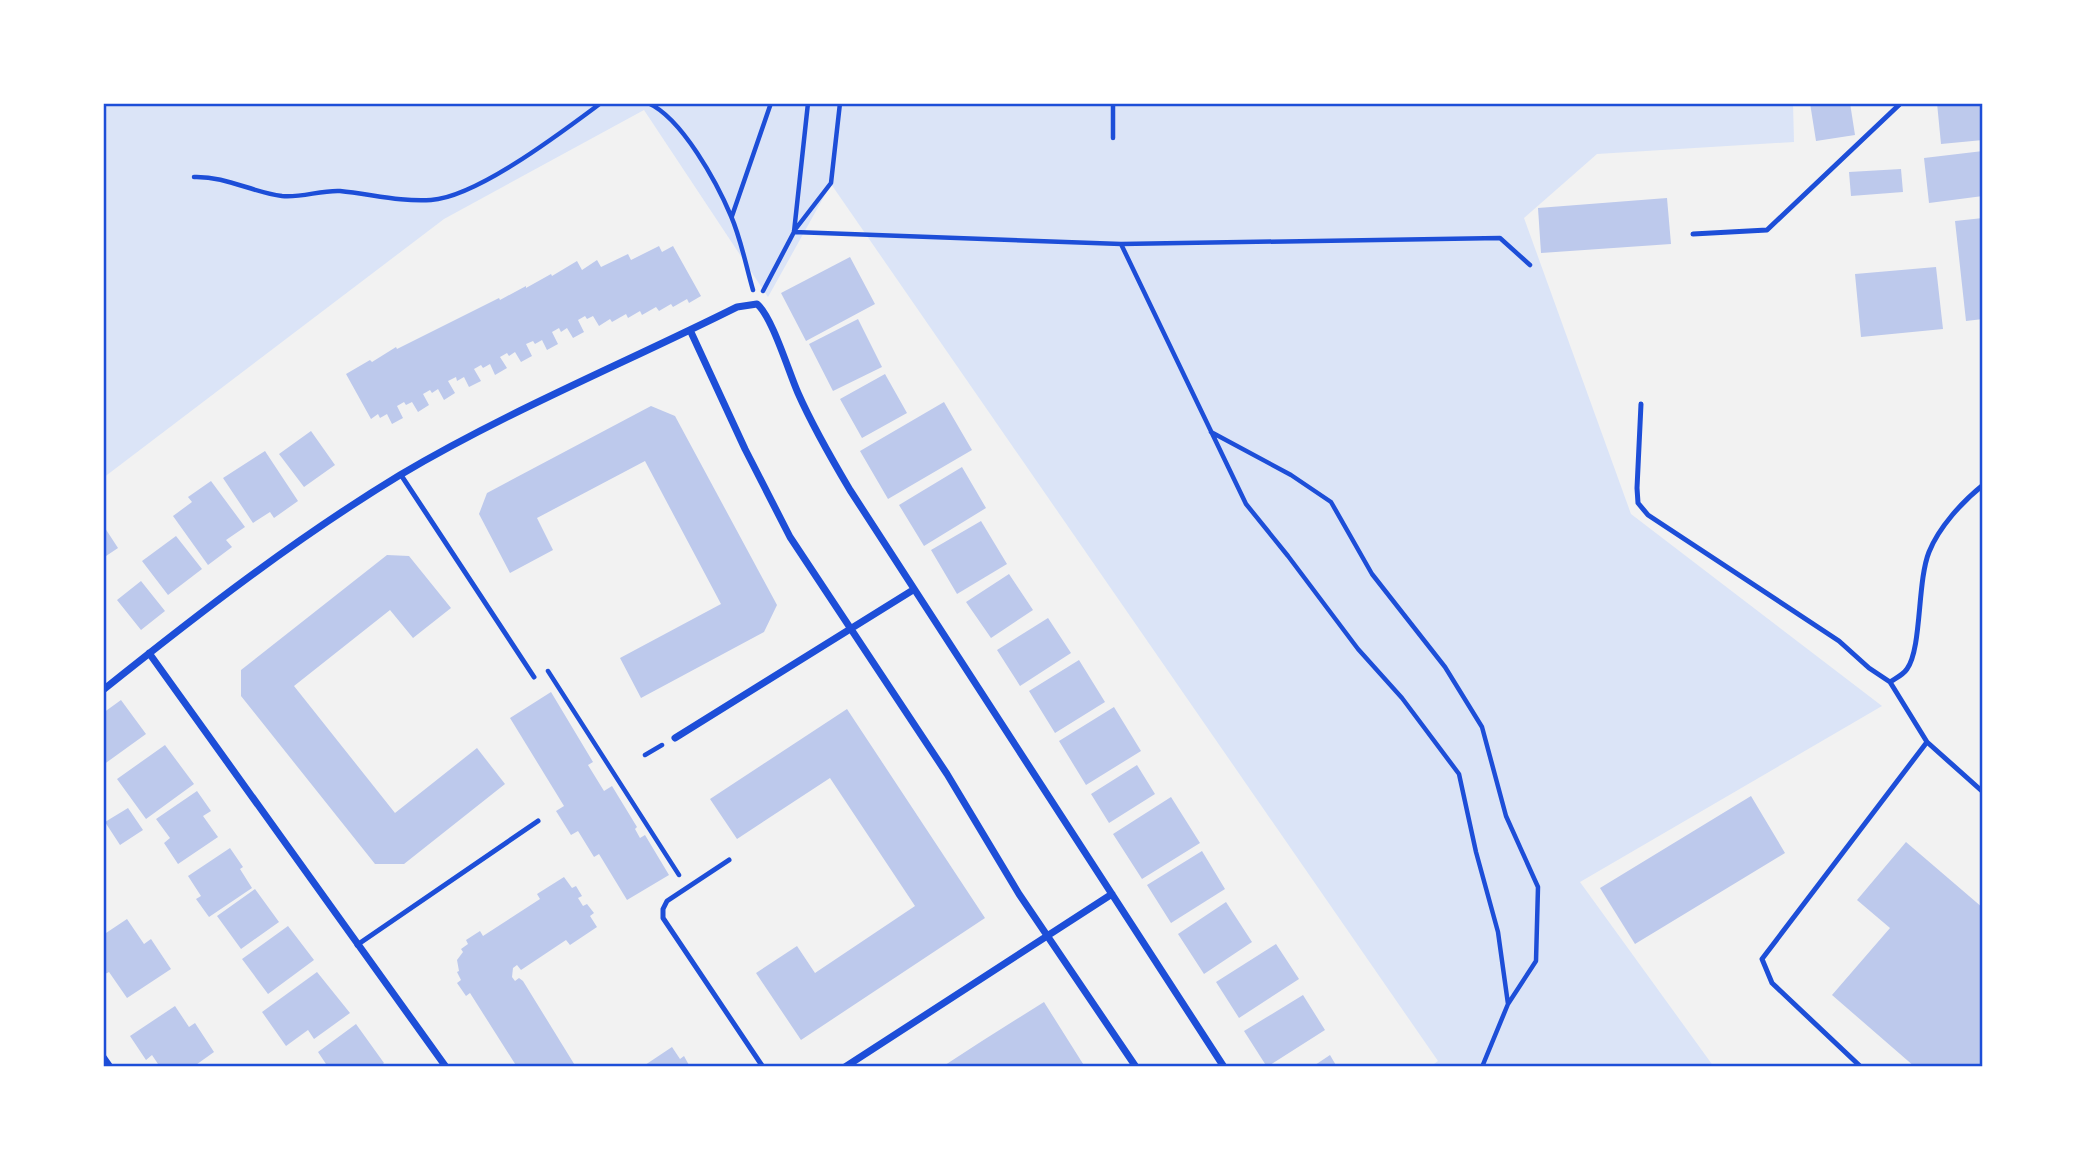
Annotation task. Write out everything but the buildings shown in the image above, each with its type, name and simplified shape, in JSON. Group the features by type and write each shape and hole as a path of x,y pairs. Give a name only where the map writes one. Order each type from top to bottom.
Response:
{"street":[{"path":"103,690 254,574 401,475 539,402 737,307 757,304 771,328 819,438 912,590 1224,1067"},
{"path":"690,330 745,449 790,537 947,774 1019,894 1136,1067"},
{"path":"675,738 912,590"},
{"path":"149,653 446,1067"},
{"path":"845,1067 1112,894"},
{"path":"103,1057 110,1067"}],"lane":[{"path":"1693,234 1767,230 1901,103"},
{"path":"1641,404 1638,503 1648,514 1839,641 1889,682 1927,741 1983,792"},
{"path":"401,475 534,677"},
{"path":"1889,682 1907,669 1913,654 1928,553 1945,526 1983,485"},
{"path":"1861,1067 1772,983 1762,959 1927,741"},
{"path":"357,945 538,821"},
{"path":"729,860 667,901 663,918 762,1067"}],"path":[{"path":"194,177 220,178 286,197 338,191 399,200 449,198 477,185 539,148 601,103"},
{"path":"648,103 657,107 687,140 732,217 757,304"},
{"path":"732,217 771,103"},
{"path":"794,232 808,103"},
{"path":"757,304 794,232 831,183 841,103"},
{"path":"1113,138 1114,103"},
{"path":"794,232 1121,244 1500,238 1530,265"},
{"path":"1121,244 1246,504 1358,649 1402,698 1459,774 1476,852 1498,932 1508,1004"},
{"path":"1210,432 1292,475 1331,502 1372,574 1445,667 1482,727 1506,816 1538,887 1536,961 1508,1004 1482,1067"},
{"path":"534,677 549,670 687,888"}],"shaded area":[{"path":"103,103 1793,103 1794,142 1597,154 1524,218 1631,514 1882,706 1580,882 1714,1067 1430,1067 1438,1061 831,184 768,297 644,110 444,219 103,478"}]}
